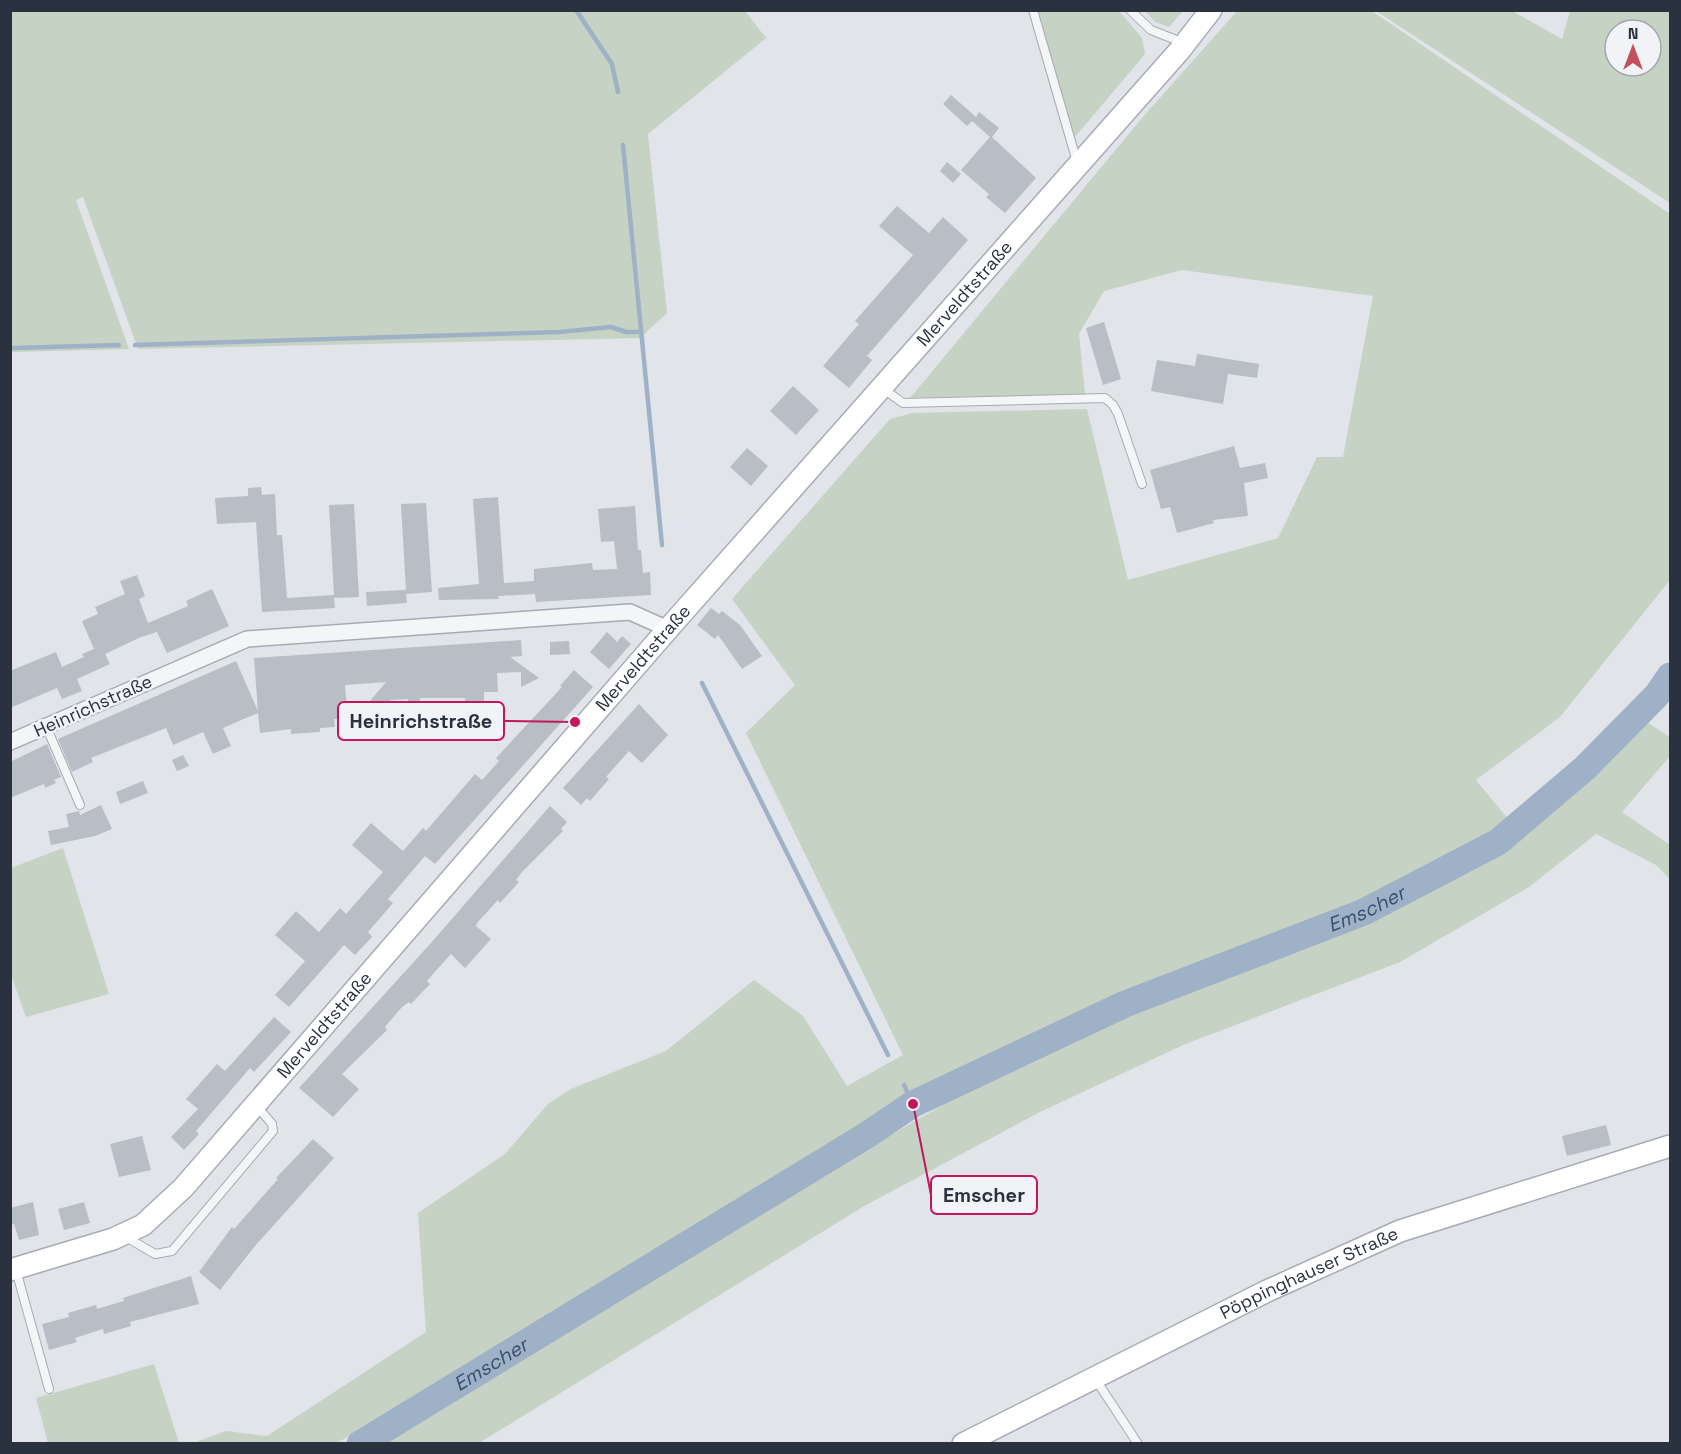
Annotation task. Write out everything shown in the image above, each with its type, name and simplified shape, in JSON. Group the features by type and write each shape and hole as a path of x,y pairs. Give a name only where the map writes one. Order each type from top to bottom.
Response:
{"main road":[{"name":"Merveldtstraße","path":"13,1270 122,1235 143,1225 183,1188 668,629 1185,44 1211,10"},
{"name":"Pöppinghauser Straße","path":"963,1443 1306,1273 1400,1231 1671,1146"}],"street":[{"name":"Heinrichstraße","path":"10,742 247,639 630,612 668,629"}],"lane":[{"path":"1033,10 1077,164"},
{"path":"1130,10 1150,30 1185,44"},
{"path":"881,387 903,403 1105,398 1118,414 1142,484"},
{"path":"46,726 80,805"},
{"path":"122,1235 155,1254 172,1251 273,1131 272,1124 256,1104"},
{"path":"13,1270 49,1389"},
{"path":"1095,1378 1138,1443"}],"green space":[{"path":"1238,10 1372,11 1670,214 1670,580 1560,717 1476,780 1518,831 1480,838 1425,870 1352,905 1123,995 1009,1046 902,1102 547,1320 337,1443 193,1443 226,1431 267,1436 426,1332 418,1213 505,1154 548,1104 571,1089 666,1051 754,980 803,1016 847,1086 903,1055 746,733 795,685 732,599 890,419 913,413 1087,409 1128,580 1278,538 1317,457 1343,457 1373,296 1182,270 1104,291 1079,334 1085,394 910,398 1142,118"},
{"path":"11,11 745,11 766,38 648,134 667,313 640,338 138,349 83,197 76,200 129,349 11,352"},
{"path":"1038,11 1119,11 1142,38 1145,54 1075,137 1070,132"},
{"path":"1145,11 1183,11 1169,27 1155,22"},
{"path":"1376,11 1512,11 1562,39 1570,11 1670,11 1670,203"},
{"path":"1645,721 1670,737 1670,756 1622,812 1670,845 1670,879 1656,865 1596,834 1529,887 1400,962 1183,1045 1040,1112 866,1205 479,1443 383,1443 442,1410 787,1196 968,1090 1130,1015 1359,925 1458,874 1507,844 1593,776"},
{"path":"63,848 109,994 26,1017 11,975 11,868"},
{"path":"154,1364 179,1443 48,1443 36,1398"}],"building":[{"path":"951,95 976,117 979,112 999,128 992,137 1036,178 1005,213 986,197 989,194 961,170 990,137 972,121 967,126 943,104"},
{"path":"947,162 961,174 953,183 940,171"},
{"path":"897,206 929,233 943,217 968,240 867,356 872,360 849,388 823,366 859,324 855,321 913,255 879,226"},
{"path":"1104,322 1121,379 1103,385 1086,328"},
{"path":"1197,354 1259,364 1257,378 1228,374 1223,404 1151,391 1157,360 1195,366"},
{"path":"793,386 819,410 796,435 770,411"},
{"path":"1234,446 1240,468 1265,463 1268,478 1244,483 1248,516 1213,520 1214,523 1177,533 1170,507 1161,509 1150,470"},
{"path":"747,448 768,466 751,486 730,467"},
{"path":"261,487 262,495 275,494 277,535 282,535 287,598 334,595 329,505 354,504 359,597 334,598 335,608 262,612 256,522 217,524 215,498 248,496 248,488"},
{"path":"498,497 504,583 534,581 534,569 592,563 593,570 617,569 614,541 601,542 598,509 635,506 638,550 641,550 643,573 650,572 651,595 536,602 535,594 498,596 499,599 439,600 438,588 479,584 473,499"},
{"path":"426,503 432,592 406,594 407,603 367,606 366,592 406,590 401,504"},
{"path":"137,575 145,596 139,599 148,623 188,606 186,601 212,589 229,626 167,653 157,632 141,637 105,654 110,664 77,679 82,691 62,699 57,688 10,708 10,671 56,652 62,667 84,657 82,654 94,649 82,621 98,614 95,607 125,594 120,581"},
{"path":"711,608 719,614 722,611 740,625 762,656 742,669 718,635 715,639 697,625"},
{"path":"607,632 617,642 622,636 631,644 609,669 590,652"},
{"path":"521,640 522,656 510,657 539,678 521,687 521,672 497,673 498,692 484,692 484,705 465,705 465,698 420,698 421,707 409,708 408,699 391,700 377,718 365,707 386,682 345,685 348,718 334,719 335,727 320,728 320,732 291,734 291,729 260,733 258,713 223,728 231,746 213,754 203,732 173,745 166,728 91,758 93,762 72,772 58,739 236,661 258,711 254,658"},
{"path":"569,641 570,654 550,655 550,642"},
{"path":"574,670 593,687 435,864 425,856 388,899 393,903 368,932 372,937 355,955 344,945 289,1007 275,995 305,961 275,935 296,911 319,932 340,908 346,914 383,872 352,845 371,823 403,851 423,828 426,831 475,774 482,780 499,761 496,758 562,687 560,686"},
{"path":"639,704 668,735 642,763 629,751 606,777 609,779 590,801 587,798 581,805 563,788"},
{"path":"47,744 61,777 54,780 56,783 45,788 44,784 10,798 10,762"},
{"path":"183,755 189,766 177,771 172,760"},
{"path":"143,781 148,793 120,804 116,792"},
{"path":"101,805 112,829 95,836 51,845 48,831 69,827 66,814 79,811 80,815"},
{"path":"550,806 567,822 561,829 563,831 522,872 516,880 519,882 477,923 476,926 491,939 465,968 451,954 427,981 430,984 411,1004 409,1002 402,1007 385,1027 387,1030 342,1074 359,1089 333,1117 299,1088 431,943"},
{"path":"274,1017 291,1032 254,1072 250,1068 196,1131 199,1134 184,1150 171,1137 198,1109 186,1099 217,1064 225,1071"},
{"path":"1606,1125 1611,1145 1567,1156 1562,1136"},
{"path":"142,1136 151,1170 119,1177 110,1144"},
{"path":"313,1139 334,1158 255,1246 220,1290 199,1272 232,1227 234,1229 278,1179 276,1178"},
{"path":"33,1202 39,1235 19,1240 14,1224 10,1225 10,1208"},
{"path":"84,1202 90,1223 64,1230 58,1209"},
{"path":"191,1276 199,1304 130,1322 131,1326 104,1334 103,1329 75,1338 77,1342 49,1350 42,1324 69,1317 68,1313 96,1305 97,1309 124,1301 123,1298"}],"waterway":[{"path":"576,10 612,64 618,92"},
{"path":"623,145 662,545"},
{"path":"135,345 559,332 611,327 626,332 640,332"},
{"path":"12,348 119,345"},
{"name":"Emscher","path":"360,1444 867,1135 913,1104 1125,1004 1364,912 1498,842 1585,768 1657,695 1670,676"},
{"path":"702,683 888,1055"},
{"path":"904,1085 913,1104"}],"place":[{"name":"Heinrichstraße","path":"575,722"},
{"name":"Emscher","path":"913,1104"}]}
